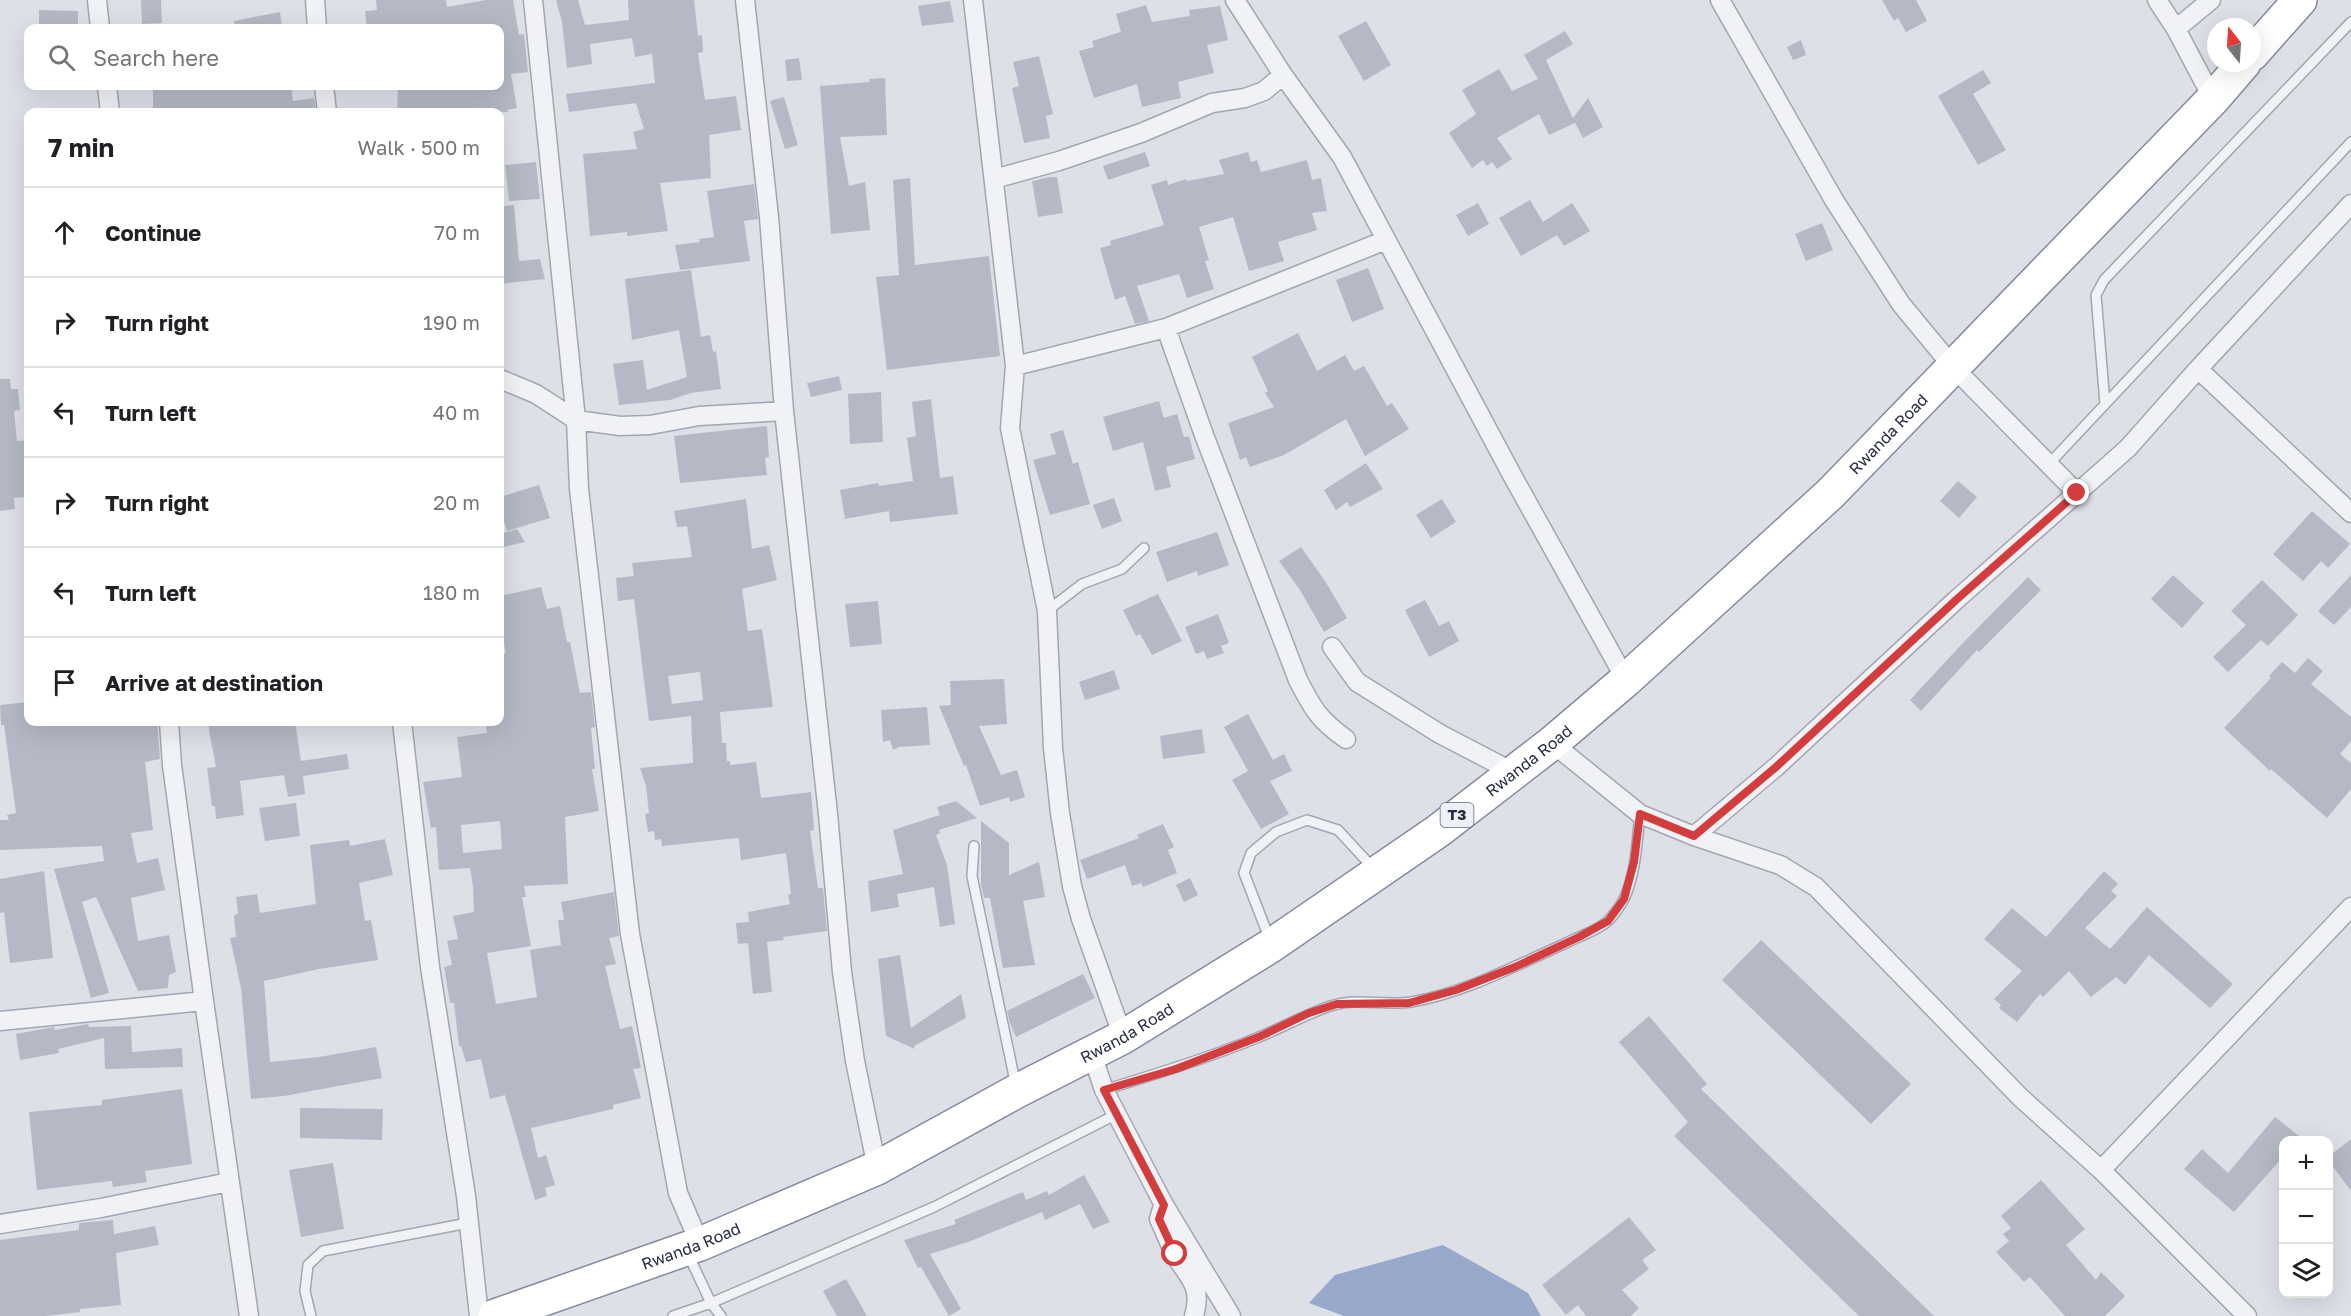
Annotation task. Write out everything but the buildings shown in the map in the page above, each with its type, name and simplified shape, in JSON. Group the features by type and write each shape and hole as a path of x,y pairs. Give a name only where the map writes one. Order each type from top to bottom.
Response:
{"highway":[{"path":"2261,44 2300,0"},
{"name":"Rwanda Road","path":"495,1316 611,1277 693,1246 878,1168 1017,1091 1124,1037 1272,945 1438,831 1552,743 1626,680 1830,494 2213,99 2236,72"}],"street":[{"path":"97,0 100,24"},
{"path":"315,0 318,24"},
{"path":"533,0 576,420 579,489 630,934 678,1193 693,1246"},
{"path":"745,0 769,217 784,411 828,814 842,972 855,1061 878,1168"},
{"path":"973,0 1014,366 1010,428 1047,611 1053,748 1060,813 1072,886 1081,919 1124,1037"},
{"path":"1235,0 1283,75 1342,158 1512,475 1626,680"},
{"path":"1720,0 1834,200 1901,304 1953,367 2077,493"},
{"path":"2157,0 2176,29 2213,99"},
{"path":"2176,29 2211,0"},
{"path":"994,179 1059,161 1141,132 1212,103 1245,98 1264,91 1283,75"},
{"path":"107,90 110,108"},
{"path":"324,90 327,108"},
{"path":"1694,836 1776,767 1956,600 2128,448 2351,204"},
{"path":"1014,366 1166,328 1386,240"},
{"path":"1166,328 1204,435 1298,680 1315,712 1325,724 1346,739"},
{"path":"2198,369 2351,513"},
{"path":"504,381 536,394 576,420 620,426 650,425 699,416 784,411"},
{"path":"1332,647 1357,682 1440,734 1513,772"},
{"path":"169,726 172,765 249,1316"},
{"path":"402,726 430,967 466,1196 479,1316"},
{"path":"1552,743 1640,814 1694,836 1780,865 1816,887 2020,1097 2101,1170 2247,1316"},
{"path":"2101,1170 2351,907"},
{"path":"0,1021 204,1001"},
{"path":"1092,1054 1104,1090 1164,1205 1231,1316"},
{"path":"0,1224 101,1208 229,1182"},
{"path":"1164,1205 1159,1219 1175,1254 1195,1283 1199,1301 1194,1316"}],"lane":[{"path":"2105,404 2096,295 2104,280 2351,22"},
{"path":"2049,464 2351,142"},
{"path":"1047,611 1082,584 1122,569 1144,548"},
{"path":"1104,1090 1176,1069 1261,1036 1309,1013 1337,1004 1409,1003 1456,990 1515,967 1579,937 1608,921 1624,899 1634,862 1640,814"},
{"path":"1272,945 1244,873 1251,853 1276,832 1307,820 1338,830 1377,873"},
{"path":"974,846 972,876 1017,1091"},
{"path":"673,1316 934,1207 1117,1114"},
{"path":"311,1316 305,1291 308,1265 323,1251 468,1223"},
{"path":"693,1246 711,1302 721,1316"}],"water":[{"path":"1443,1245 1528,1293 1541,1316 1344,1316 1309,1303 1335,1275"}],"route":[{"path":"1175,1254 1159,1219 1164,1205 1104,1090 1176,1069 1261,1036 1309,1013 1337,1004 1409,1003 1456,990 1515,967 1608,921 1624,899 1634,862 1640,814 1694,836 1776,767 1956,600 2077,493"}]}
